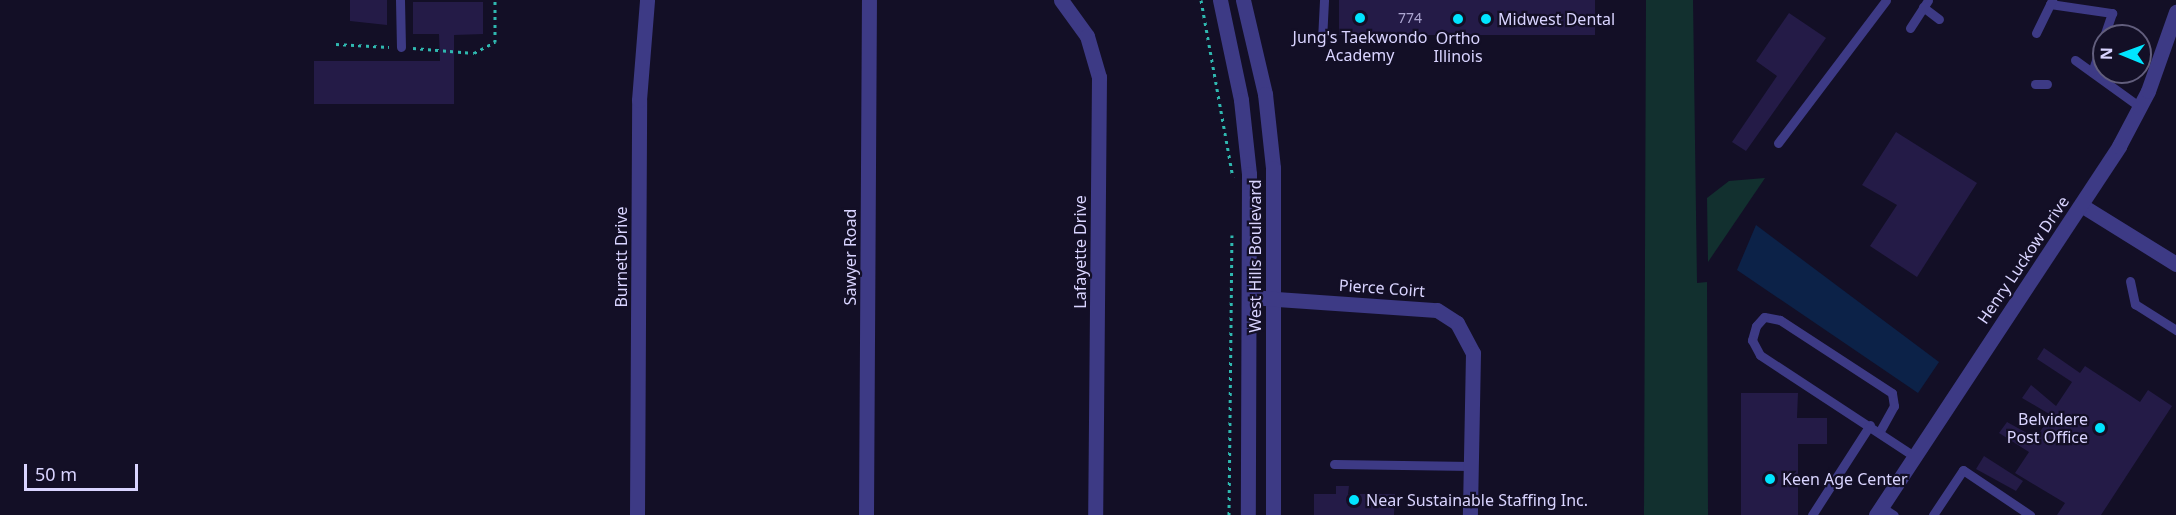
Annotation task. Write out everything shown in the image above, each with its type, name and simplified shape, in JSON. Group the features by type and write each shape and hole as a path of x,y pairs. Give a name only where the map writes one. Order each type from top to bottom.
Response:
{"street":[{"name":"Burnett Drive","path":"637,515 639,100 647,0"},
{"name":"Sawyer Road","path":"866,515 869,0"},
{"name":"Lafayette Drive","path":"1061,0 1087,36 1099,77 1095,515"},
{"name":"West Hills Boulevard","path":"1220,0 1245,123 1249,297 1248,515"},
{"name":"West Hills Boulevard","path":"1243,0 1261,72 1271,143 1273,515"},
{"name":"Henry Luckow Drive","path":"1883,512 1914,456 2081,205 2140,107 2176,14"},
{"path":"2081,205 2176,264"},
{"name":"Pierce Coirt","path":"1249,297 1437,310 1457,323 1473,353 1470,515"}],"lane":[{"path":"400,0 401,47"},
{"path":"1322,40 1324,0"},
{"path":"1778,143 1886,0"},
{"path":"2036,33 2051,2 2112,13 2108,24"},
{"path":"1910,28 1926,4 1939,19"},
{"path":"2075,60 2092,72"},
{"path":"2035,84 2047,84"},
{"path":"2108,84 2140,107"},
{"path":"2130,281 2136,304 2176,330"},
{"path":"1880,431 1894,406 1892,393 1780,320 1764,317 1756,326 1752,340 1760,355 1880,431 1914,456"},
{"path":"1812,515 1870,425"},
{"path":"1334,464 1471,466"},
{"path":"1933,515 1963,470 2030,515"}],"path":[{"path":"336,44 474,53 495,42 495,0"},
{"path":"1201,0 1233,180"},
{"path":"1229,515 1232,227"}],"green space":[{"path":"1646,0 1693,0 1697,283 1707,282 1708,515 1644,515"},
{"path":"1765,178 1708,262 1707,198 1729,181"}],"water":[{"path":"1756,225 1939,362 1918,393 1737,270"}],"building":[{"path":"350,0 387,0 387,25 350,21"},
{"path":"1339,0 1595,0 1595,35 1339,35"},
{"path":"413,2 483,2 483,34 454,35 454,104 314,104 314,61 440,61 439,34 413,34"},
{"path":"1789,13 1826,38 1746,151 1732,142 1777,76 1756,61"},
{"path":"1896,132 1977,183 1917,277 1870,246 1897,205 1862,185"},
{"name":"Belvidere Post Office","path":"2044,348 2080,373 2085,366 2140,402 2148,390 2172,406 2101,515 2057,515 2065,503 2015,473 2029,452 1999,433 2007,422 2036,438 2051,415 2022,398 2031,385 2056,406 2072,382 2037,359"},
{"name":"Keen Age Center","path":"1741,393 1798,393 1797,418 1827,418 1827,444 1798,444 1798,515 1741,515"},
{"path":"1984,456 2023,481 2016,491 1976,469"},
{"name":"Near Sustainable Staffing Inc.","path":"1336,486 1349,486 1348,494 1395,494 1394,515 1314,515 1314,494 1336,494"}],"place":[{"name":"Jung's Taekwondo Academy","path":"1360,18"},
{"name":"Ortho Illinois","path":"1458,19"},
{"name":"Midwest Dental","path":"1486,19"},
{"name":"Belvidere Post Office","path":"2100,428"},
{"name":"Keen Age Center","path":"1770,479"},
{"name":"Near Sustainable Staffing Inc.","path":"1354,500"}]}
